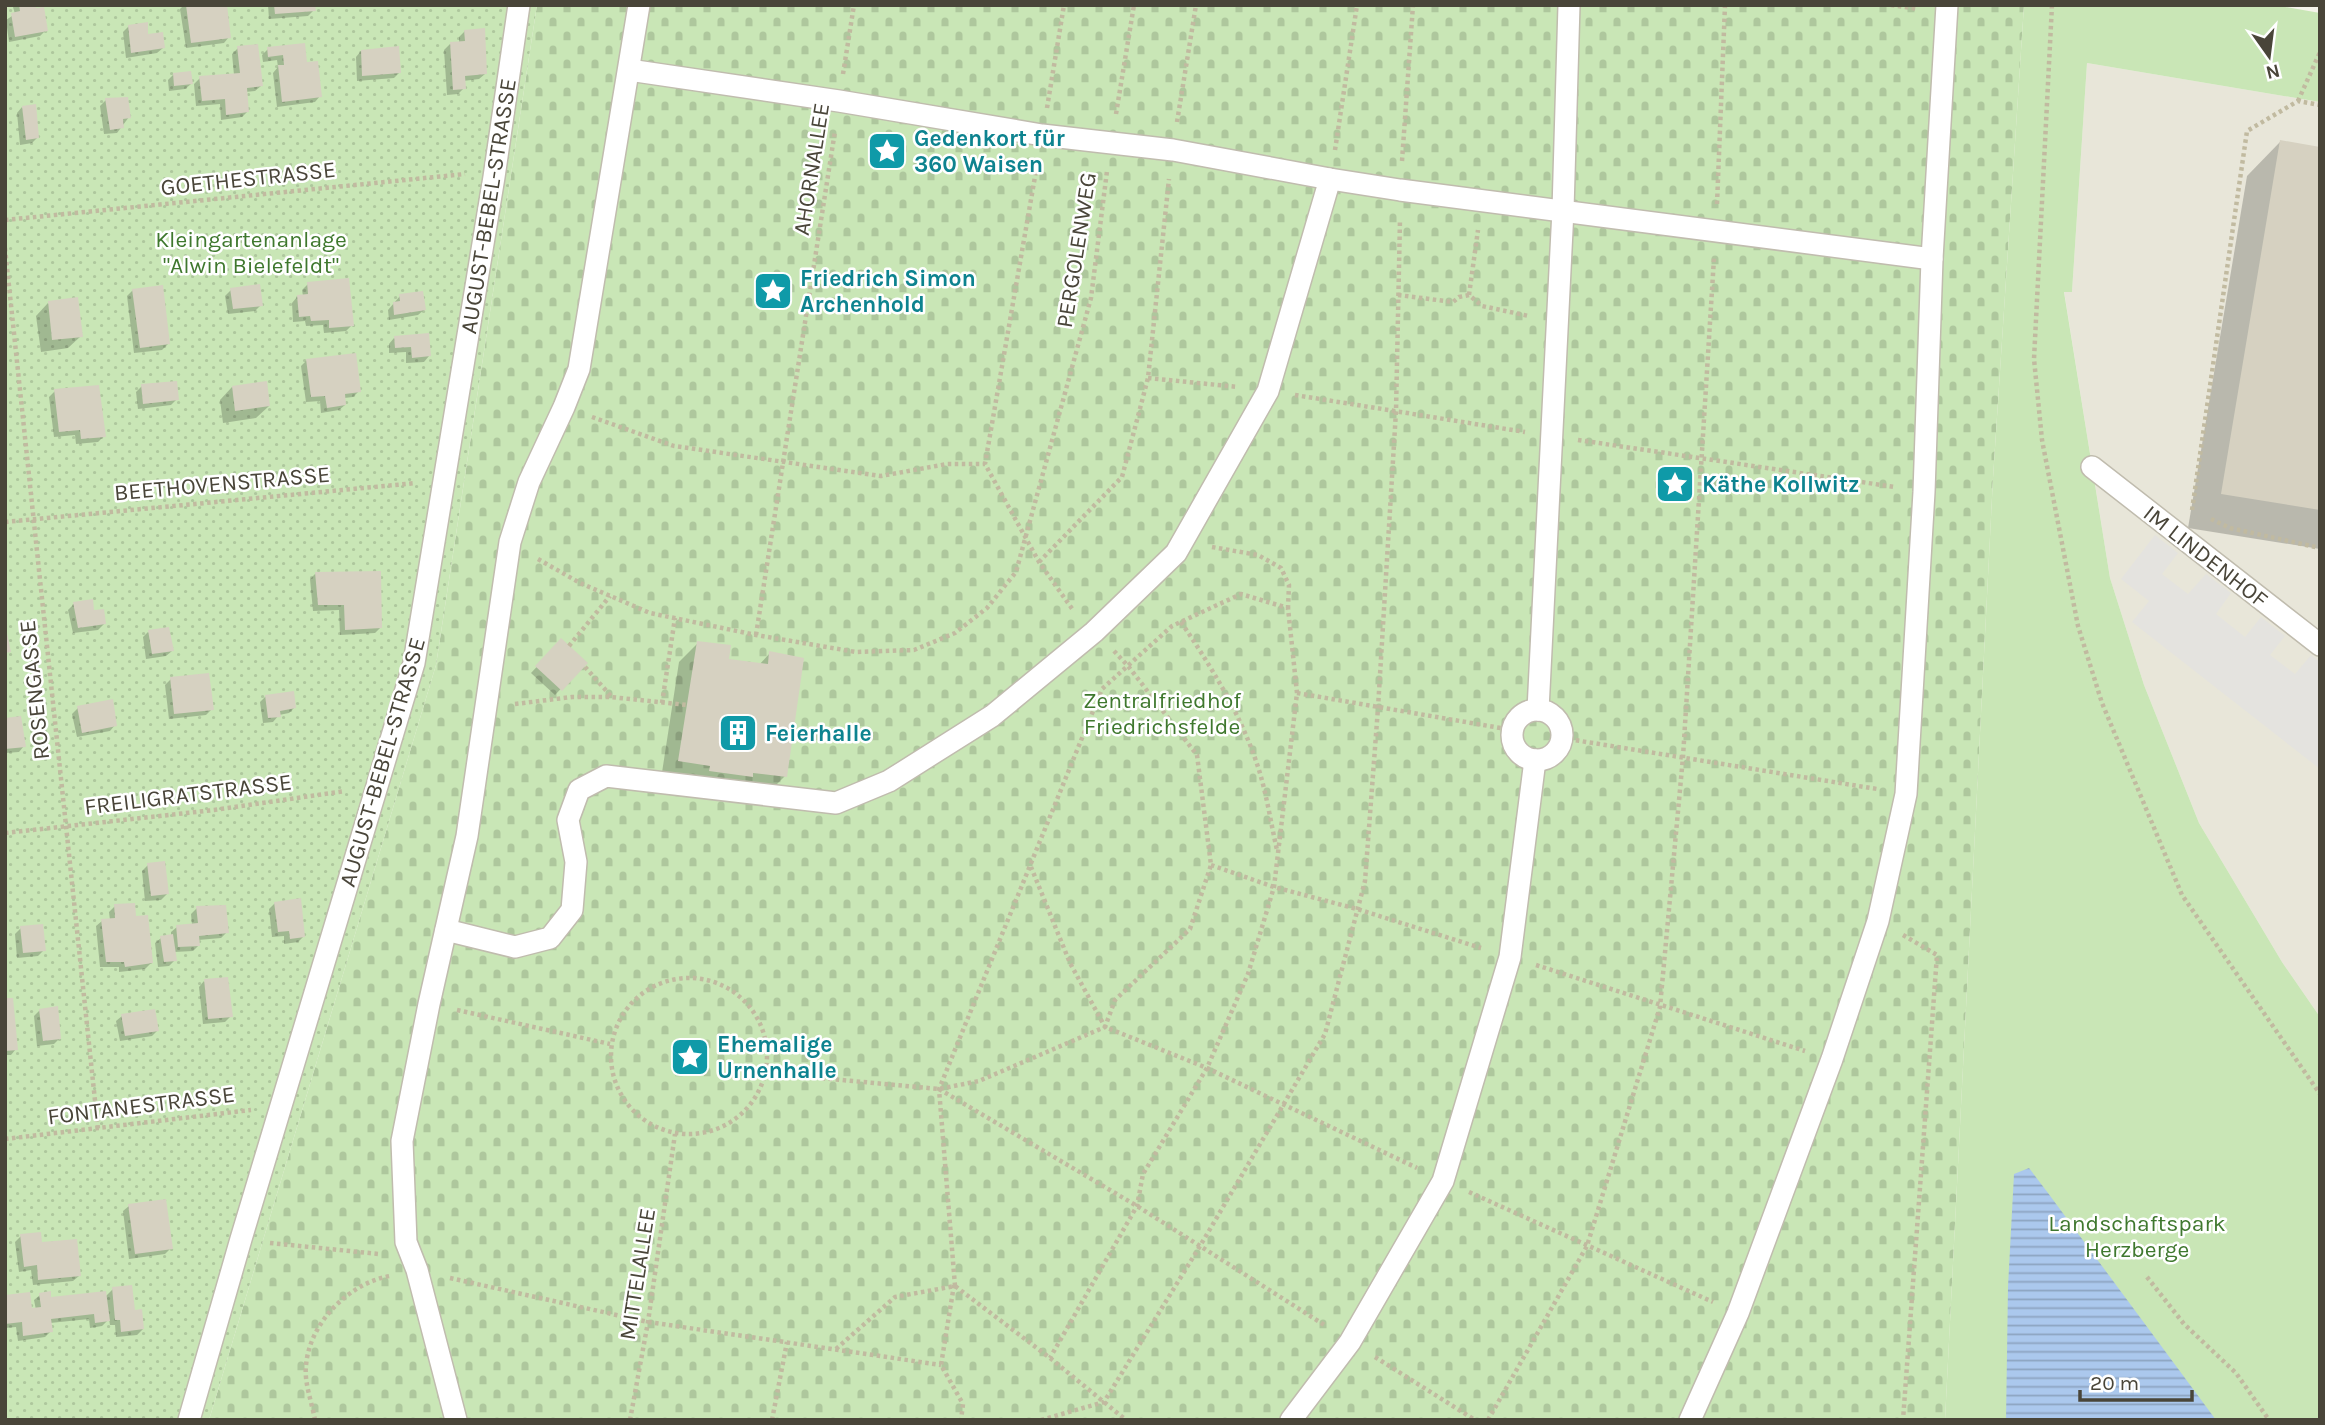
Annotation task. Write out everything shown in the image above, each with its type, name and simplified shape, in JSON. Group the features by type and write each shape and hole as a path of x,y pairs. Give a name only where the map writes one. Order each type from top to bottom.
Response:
{"lane":[{"name":"AUGUST-BEBEL-STRASSE","path":"189,1420 414,663 494,177 519,5"},
{"path":"456,1420 406,1242 402,1141 429,1004 467,836 510,542 529,481 579,369 639,5"},
{"path":"1538,710 1563,210 1569,5"},
{"path":"1690,1420 1738,1313 1832,1059 1878,921 1906,794 1924,492 1932,259 1947,5"},
{"path":"629,70 1042,135 1173,150 1400,190 1932,259"},
{"path":"446,930 515,947 550,938 572,910 576,862 568,820 579,790 606,776 836,803 889,781 992,716 1094,632 1176,553 1268,391 1331,179"},
{"name":"IM LINDENHOF","path":"2092,467 2320,645"},
{"path":"1529,710 1538,710 1553,715 1562,728 1562,738 1557,751 1551,757 1535,761 1519,754 1514,746 1512,730 1521,715 1529,710"},
{"path":"1291,1420 1350,1342 1443,1181 1510,957 1535,761"}],"path":[{"name":"AHORNALLEE","path":"755,635 854,5"},
{"path":"1064,5 985,464 1039,562 1074,611"},
{"name":"PERGOLENWEG","path":"510,542 580,583 650,613 856,652 914,650 955,633 987,608 1016,572 1091,298 1111,141 1134,5"},
{"path":"1039,562 1122,477 1148,378 1173,150 1196,5"},
{"path":"1331,179 1357,5"},
{"path":"1041,1420 1104,1402 1325,1034 1365,881 1396,411 1400,190 1413,5"},
{"path":"1488,1420 1587,1246 1660,1007 1683,757 1716,231 1725,5"},
{"path":"1891,5 1905,7"},
{"path":"2320,52 2298,101 2247,131 2192,510 2230,528 2320,548"},
{"path":"2298,101 2320,104"},
{"name":"GOETHESTRASSE","path":"5,220 473,173 494,177"},
{"path":"1469,295 1482,200"},
{"name":"ROSENGASSE","path":"5,248 98,1129"},
{"path":"1398,295 1453,302 1459,297 1469,295 1482,306 1556,321"},
{"path":"1148,378 1268,391 1895,487"},
{"path":"564,407 674,446 783,463 881,476 947,464 985,464"},
{"name":"BEETHOVENSTRASSE","path":"5,522 426,482 443,484"},
{"path":"1051,1358 1137,1206 1143,1174 1207,1068 1248,974 1274,887 1297,693 1288,608 1289,585 1281,568 1258,555 1217,549 1186,535"},
{"path":"961,1420 963,1404 941,1365 954,1286 939,1089 1102,689 1172,626 1241,594 1288,608"},
{"path":"569,646 610,596"},
{"path":"662,703 675,618"},
{"path":"1180,622 1204,656 1233,706 1259,770 1278,854"},
{"path":"766,1073 939,1089 979,1081 1105,1027 1115,1000 1190,929 1211,865 1197,755 1128,666"},
{"path":"585,667 611,696"},
{"path":"1297,693 1512,730"},
{"path":"487,701 511,705 572,697 611,696 687,705"},
{"path":"1562,738 1906,794"},
{"name":"FREILIGRATSTRASSE","path":"5,833 214,810 348,790 374,798"},
{"path":"1211,865 1274,887 1357,908 1788,1046"},
{"path":"1031,866 1070,963 1105,1027 1207,1068"},
{"path":"2182,895 2320,1094"},
{"path":"1878,921 1937,955 1903,1420"},
{"path":"678,978 704,979 727,987 747,1003 754,1013 761,1024 767,1048 766,1073 757,1095 742,1114 722,1128 699,1134 675,1134 652,1126 632,1112 618,1092 610,1068 610,1044 618,1020 633,1000 654,985 678,978"},
{"path":"429,1004 610,1044"},
{"path":"939,1089 1137,1206 1475,1420"},
{"name":"FONTANESTRASSE","path":"5,1139 260,1109 280,1114"},
{"name":"MITTELALLEE","path":"630,1420 648,1322 675,1134"},
{"path":"241,1239 414,1264 648,1322 941,1365"},
{"path":"315,1420 305,1368 311,1339 339,1301 375,1278 414,1264"},
{"path":"2147,1277 2184,1324 2236,1373 2269,1420"},
{"path":"836,1350 895,1297 954,1286 1051,1358 1126,1420"},
{"path":"772,1420 787,1342"}],"shaded area":[{"path":"2087,63 2320,102 2320,1017 2282,962 2199,823 2144,685 2110,578 2064,291 2072,292"},
{"path":"2155,535 2178,553 2162,574 2188,594 2206,574 2231,593 2216,614 2245,637 2261,617 2285,636 2270,655 2295,674 2311,655 2320,662 2320,769 2132,622 2149,601 2121,579"}],"green space":[{"name":"Kleingartenanlage \"Alwin Bielefeldt\"","path":"5,5 537,5 436,665 209,1420 5,1420"},
{"name":"Zentralfriedhof Friedrichsfelde","path":"537,5 2024,5 1993,478 1945,1420 209,1420 436,665"},
{"name":"Landschaftspark Herzberge","path":"2024,5 2274,5 2320,13 2320,102 2087,63 2072,292 2064,292 2110,578 2144,685 2199,823 2282,962 2320,1017 2320,1420 1945,1420 1993,478"}],"water":[{"path":"2029,1168 2216,1420 2006,1420 2008,1287 2014,1174"}],"building":[{"path":"19,5 44,7 48,31 15,37 11,13 20,11"},
{"path":"186,5 227,5 231,38 191,43"},
{"path":"274,5 315,5 316,11 275,14"},
{"path":"148,22 148,34 163,32 165,48 131,53 128,25"},
{"path":"485,28 487,74 465,76 466,89 453,90 450,42 465,41 464,30"},
{"path":"305,43 307,62 318,61 322,97 282,102 278,65 284,65 283,55 268,57 267,47"},
{"path":"258,44 263,86 247,88 249,112 226,115 225,99 202,101 199,76 240,73 237,46"},
{"path":"399,46 401,73 362,76 361,50"},
{"path":"191,71 193,84 174,86 173,73"},
{"path":"128,97 131,118 123,119 124,128 110,130 105,98"},
{"path":"36,104 39,138 26,140 22,106"},
{"path":"2280,140 2320,147 2320,510 2221,494"},
{"path":"349,278 354,326 329,328 329,320 311,321 310,316 299,317 297,295 308,294 307,282"},
{"path":"260,284 263,306 233,309 230,288"},
{"path":"163,285 170,344 140,348 132,289"},
{"path":"423,291 426,310 394,315 393,302 400,301 399,294"},
{"path":"78,297 83,337 52,340 48,301"},
{"path":"429,333 431,356 412,358 411,347 395,348 394,336"},
{"path":"356,353 361,392 345,394 346,405 327,408 325,396 311,397 306,359"},
{"path":"177,381 179,400 143,404 141,384"},
{"path":"267,381 270,406 235,411 232,386"},
{"path":"99,385 106,437 81,439 80,430 59,432 54,389"},
{"path":"381,571 382,628 345,630 344,605 318,605 315,572"},
{"path":"93,599 94,610 104,609 106,624 78,628 73,602"},
{"path":"5,624 11,652 5,653"},
{"path":"169,627 174,651 152,654 148,630"},
{"path":"561,638 588,663 562,691 535,666"},
{"name":"Feierhalle","path":"697,641 731,645 729,659 768,664 769,651 804,658 787,777 753,773 753,777 709,771 710,766 678,761"},
{"path":"209,673 214,710 174,714 170,677"},
{"path":"294,691 296,708 280,711 281,717 268,718 265,695"},
{"path":"113,699 117,726 82,733 77,706"},
{"path":"21,716 26,747 5,749 5,718"},
{"path":"165,861 169,894 151,896 147,863"},
{"path":"301,898 305,937 290,939 289,931 278,932 274,902"},
{"path":"135,903 136,916 148,915 153,963 125,967 124,962 106,962 101,919 115,918 114,904"},
{"path":"226,905 229,933 199,936 200,946 178,947 176,925 198,923 196,906"},
{"path":"43,924 46,951 23,953 20,926"},
{"path":"173,934 177,961 164,962 160,936"},
{"path":"228,977 233,1017 208,1019 204,979"},
{"path":"5,998 13,998 18,1050 5,1051"},
{"path":"58,1006 61,1039 43,1041 39,1009"},
{"path":"155,1009 159,1031 125,1036 121,1014"},
{"path":"166,1199 173,1249 135,1254 128,1204"},
{"path":"41,1232 42,1242 77,1239 81,1276 38,1280 37,1265 24,1267 20,1234"},
{"path":"132,1285 135,1310 142,1309 144,1329 121,1332 120,1320 115,1320 112,1287"},
{"path":"51,1291 51,1297 106,1291 110,1321 95,1323 94,1314 51,1319 53,1332 23,1336 22,1322 5,1324 5,1295 30,1292 32,1308 41,1307 39,1293"}],"place":[{"name":"Gedenkort für 360 Waisen","path":"887,151"},
{"name":"Friedrich Simon Archenhold","path":"773,291"},
{"name":"Käthe Kollwitz","path":"1675,484"},
{"name":"Feierhalle","path":"738,733"},
{"name":"Ehemalige Urnenhalle","path":"690,1057"}]}
